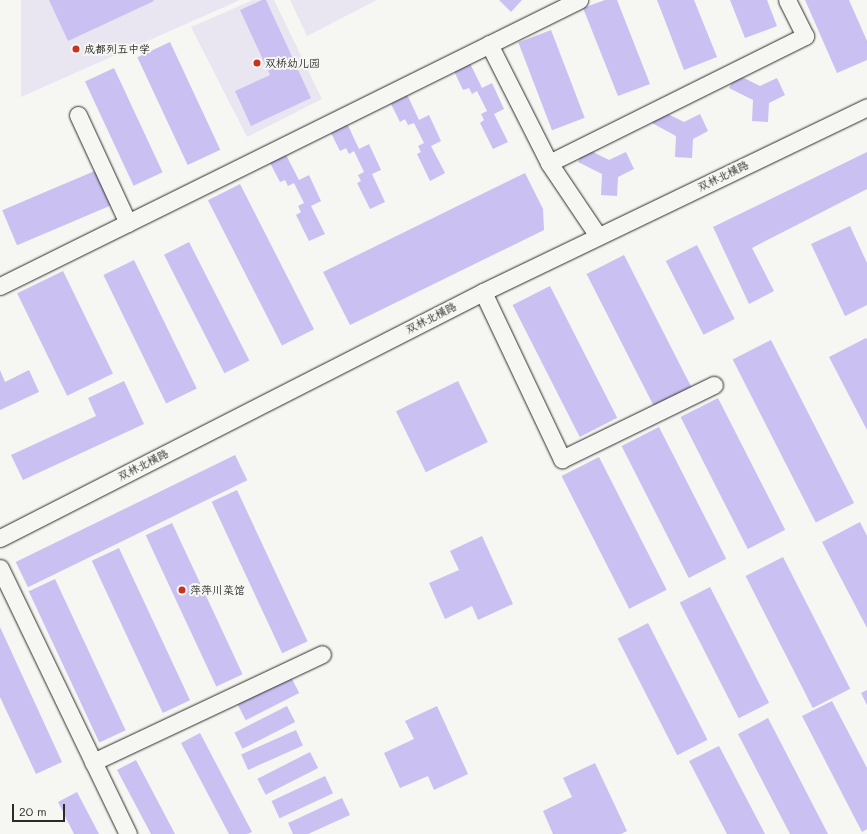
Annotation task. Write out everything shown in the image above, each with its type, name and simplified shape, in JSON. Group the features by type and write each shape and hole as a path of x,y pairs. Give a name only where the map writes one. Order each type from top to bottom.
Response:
{"street":[{"path":"0,286 579,0"},
{"path":"548,163 805,36 788,0"},
{"path":"489,44 548,163 598,236"},
{"name":"双林北横路","path":"0,538 482,292 867,107"},
{"path":"78,115 128,223"},
{"path":"482,292 562,459 714,385"},
{"path":"0,568 128,834"},
{"path":"93,762 322,654"}],"shaded area":[{"name":"成都列五中学","path":"21,0 240,0 21,97"},
{"name":"双桥幼儿园","path":"253,0 274,0 322,99 247,137 191,27"},
{"path":"290,0 377,0 307,36"}],"building":[{"path":"49,0 153,0 154,1 68,41"},
{"name":"双桥幼儿园","path":"262,0 266,0 311,98 251,126 235,91 270,75 240,10"},
{"path":"499,0 522,0 511,12"},
{"path":"605,0 617,0 650,84 618,96 583,8"},
{"path":"657,0 694,0 717,57 684,70"},
{"path":"730,0 767,0 777,26 745,38"},
{"path":"805,0 849,0 867,41 867,60 837,73"},
{"path":"551,30 585,118 552,130 518,43"},
{"path":"170,42 220,150 188,165 137,57"},
{"path":"468,59 482,88 492,83 504,109 494,114 508,142 493,149 480,123 484,120 481,114 487,111 477,91 472,94 469,88 463,90 452,67"},
{"path":"114,68 163,172 134,186 85,82"},
{"path":"736,74 760,86 777,78 785,95 769,103 768,122 752,121 753,100 729,88"},
{"path":"405,90 419,120 429,115 441,141 431,146 445,173 430,181 417,154 421,152 418,146 424,143 414,123 408,125 405,119 400,122 388,98"},
{"path":"660,110 684,122 700,114 708,131 693,139 692,158 675,157 676,136 652,123"},
{"path":"345,119 359,149 369,144 381,170 372,174 385,202 370,209 357,183 361,181 358,175 364,172 354,151 349,154 346,148 340,151 328,127"},
{"path":"585,148 609,160 626,152 634,169 618,177 617,196 601,195 602,174 578,162"},
{"path":"284,151 299,180 309,175 321,201 311,206 325,234 309,241 296,215 301,212 298,206 304,203 294,183 288,186 285,180 280,182 268,159"},
{"path":"867,152 867,189 752,248 774,291 749,304 713,227"},
{"path":"97,170 112,205 17,245 2,210"},
{"path":"525,173 543,209 544,230 350,325 323,272"},
{"path":"240,184 314,329 282,346 208,200"},
{"path":"850,226 867,263 867,305 845,316 811,244"},
{"path":"189,242 249,361 224,373 164,255"},
{"path":"697,245 735,319 703,335 666,261"},
{"path":"624,255 691,387 654,406 587,274"},
{"path":"134,260 197,389 166,403 103,275"},
{"path":"63,271 113,373 67,396 17,293"},
{"path":"550,286 617,418 580,437 513,305"},
{"path":"866,338 867,339 867,430 829,357"},
{"path":"771,340 854,503 816,523 733,360"},
{"path":"0,370 5,382 29,370 39,392 0,410"},
{"path":"124,381 144,424 23,480 11,455 96,416 88,398"},
{"path":"458,381 488,442 426,472 396,411"},
{"path":"718,398 785,530 748,549 681,417"},
{"path":"659,427 726,559 689,578 622,446"},
{"path":"235,455 247,480 28,587 16,562"},
{"path":"599,457 667,590 629,609 562,476"},
{"path":"237,490 308,641 282,653 212,502"},
{"path":"860,522 867,536 867,628 822,542"},
{"path":"172,523 243,674 216,687 146,535"},
{"path":"482,536 513,604 478,620 472,606 445,619 429,583 459,570 450,551"},
{"path":"119,548 190,700 163,713 92,561"},
{"path":"783,557 850,689 813,708 746,576"},
{"path":"55,579 126,730 99,743 29,591"},
{"path":"710,587 769,703 739,718 680,602"},
{"path":"648,623 707,740 677,755 618,638"},
{"path":"0,627 62,762 36,774 0,697"},
{"path":"291,677 299,693 246,720 238,704"},
{"path":"867,690 867,705 861,693"},
{"path":"832,701 867,768 867,829 862,832 802,716"},
{"path":"287,706 295,722 243,749 234,733"},
{"path":"437,706 468,774 434,790 428,776 400,788 384,753 414,739 405,721"},
{"path":"768,718 828,834 790,834 738,734"},
{"path":"296,730 303,746 248,770 241,754"},
{"path":"200,733 252,832 247,834 229,834 181,743"},
{"path":"719,746 765,834 727,834 689,761"},
{"path":"310,752 318,768 266,795 257,779"},
{"path":"136,760 175,834 151,834 117,770"},
{"path":"595,763 627,831 621,834 553,834 543,811 572,797 563,778"},
{"path":"325,776 333,793 280,818 272,801"},
{"path":"77,792 99,834 74,834 58,802"},
{"path":"342,798 350,815 308,834 293,834 288,823"}],"place":[{"name":"成都列五中学","path":"76,49"},
{"name":"双桥幼儿园","path":"257,63"},
{"name":"萍萍川菜馆","path":"182,590"}]}
